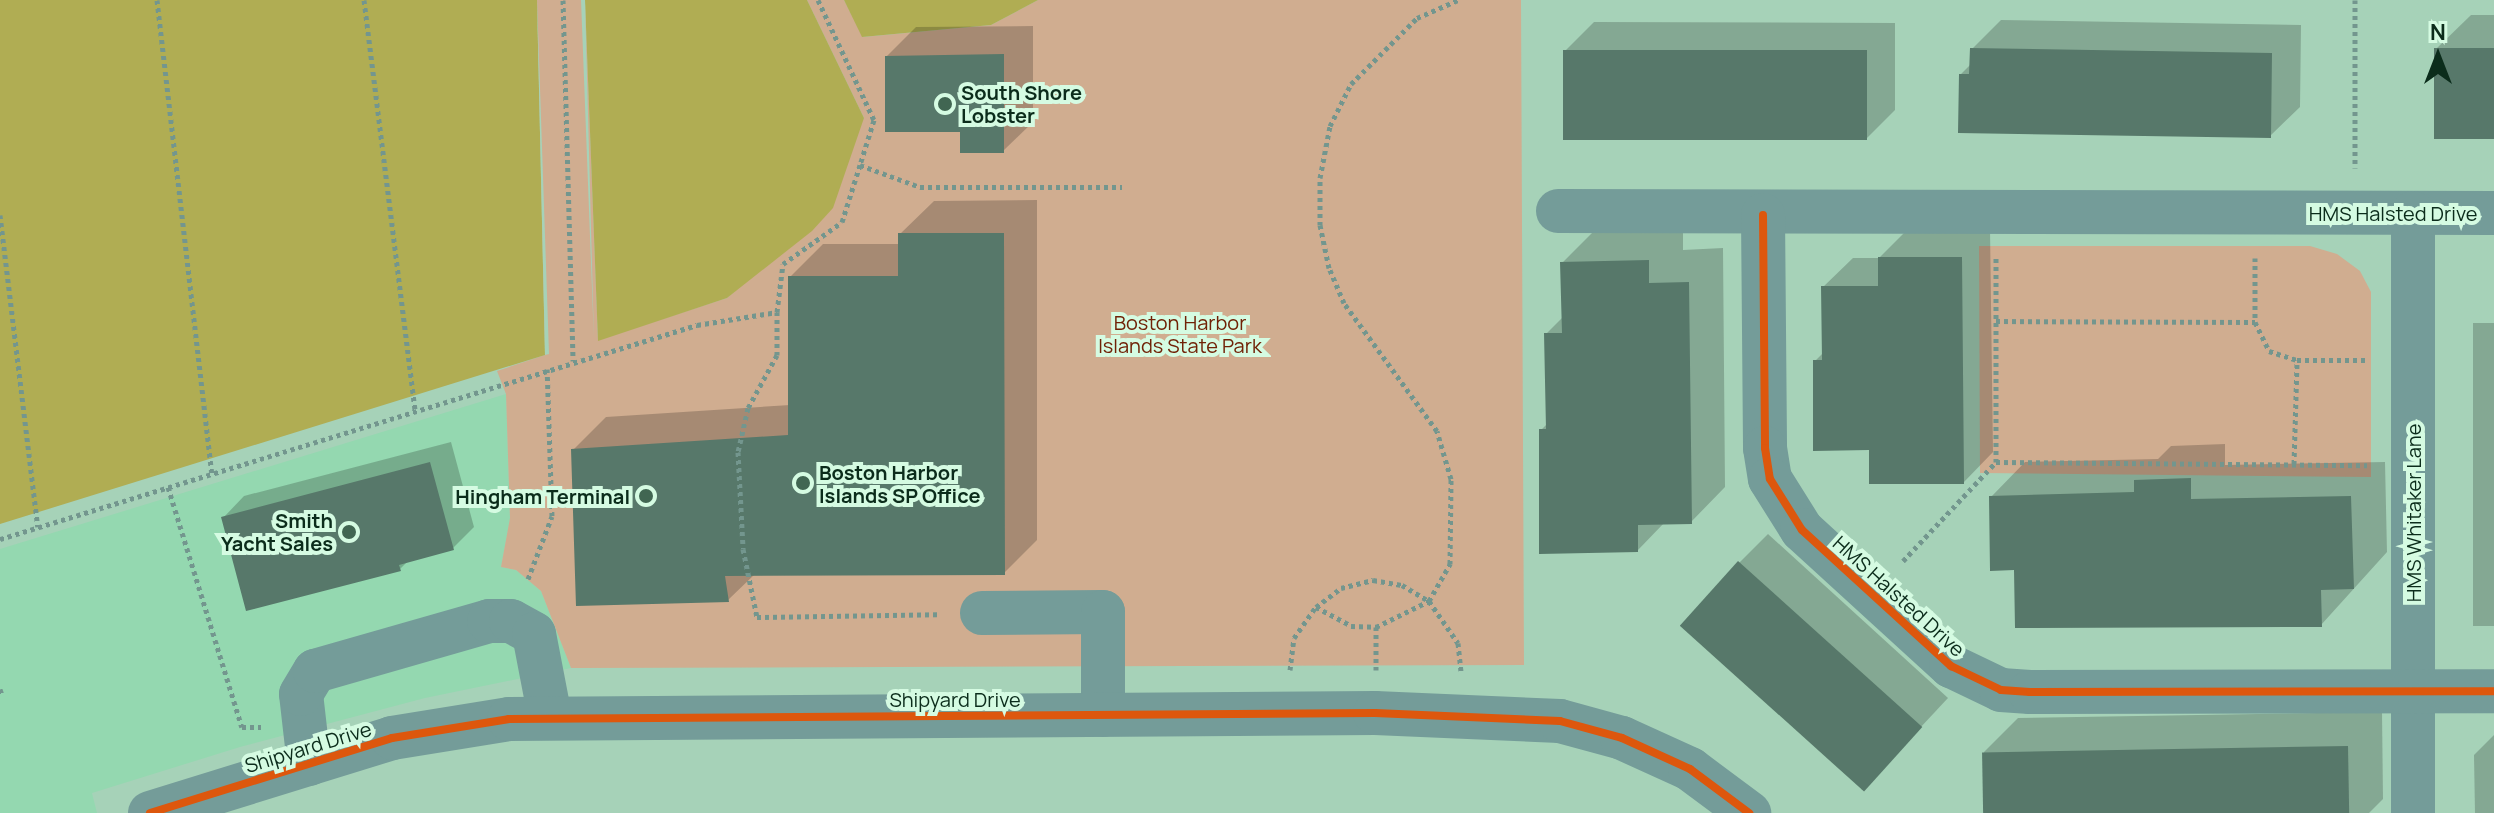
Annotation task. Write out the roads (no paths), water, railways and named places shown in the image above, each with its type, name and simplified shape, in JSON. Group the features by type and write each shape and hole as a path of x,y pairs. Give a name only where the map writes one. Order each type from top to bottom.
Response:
{"street":[{"name":"HMS Halsted Drive","path":"1558,211 1763,215 2494,213"},
{"name":"HMS Whitaker Lane","path":"2413,213 2413,813"},
{"name":"HMS Halsted Drive","path":"1763,215 1765,448 1770,479 1802,530 1951,666 2001,690 2494,691"},
{"path":"982,613 1103,612 1103,715"},
{"path":"309,764 301,715 303,686 326,667 489,621 511,621 534,634 550,717"},
{"name":"Shipyard Drive","path":"150,813 431,730 550,717 1465,713 1560,721 1622,738 1690,769 1749,813"}],"place":[{"name":"South Shore Lobster","path":"945,104"},
{"name":"Boston Harbor Islands SP Office","path":"803,483"},
{"name":"Hingham Terminal","path":"646,496"},
{"name":"Smith Yacht Sales","path":"349,532"}],"park label":[{"name":"Boston Harbor Islands State Park","path":"1180,334"}]}
